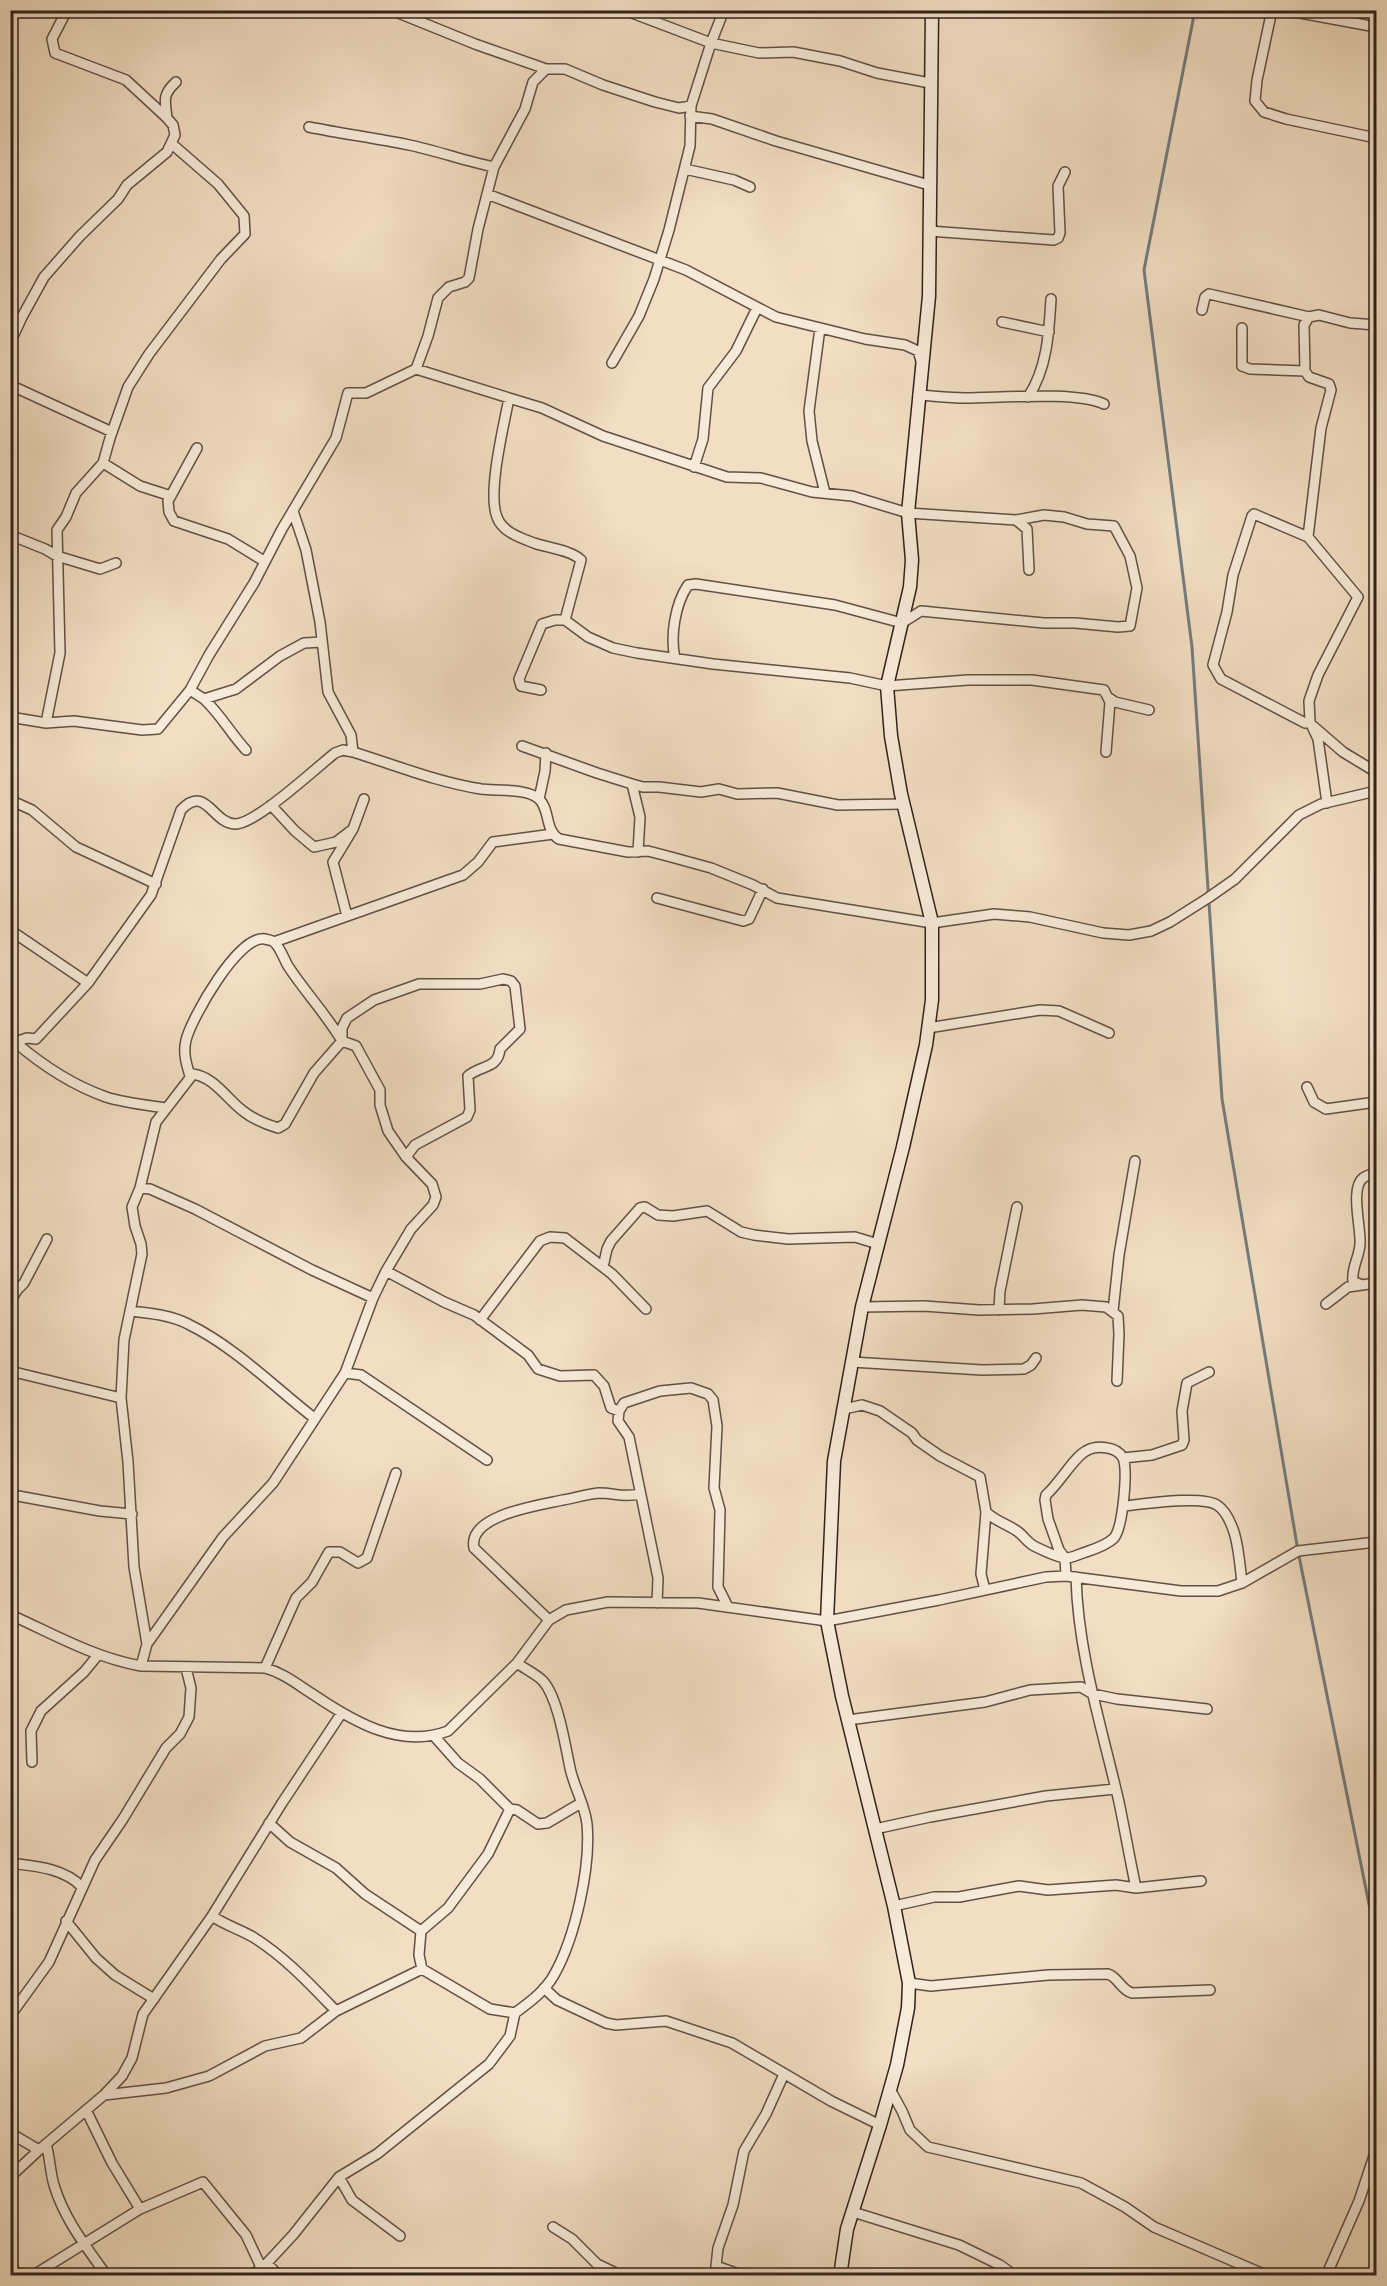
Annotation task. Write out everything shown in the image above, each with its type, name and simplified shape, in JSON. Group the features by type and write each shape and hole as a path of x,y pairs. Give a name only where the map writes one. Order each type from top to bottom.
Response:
{"street":[{"path":"10,343 44,277 80,236 118,200 128,184 167,152 175,135 173,125 167,118 126,80 54,52 52,39 67,10"},
{"path":"392,10 475,44 546,69 565,69 655,102 679,108 691,106"},
{"path":"624,10 711,43 759,53 793,52 840,61 877,74 930,83"},
{"path":"612,363 639,316 654,279 690,146 691,106 724,10"},
{"path":"840,2276 847,2229 890,2090 908,2008 909,1983 894,1906 848,1720 827,1620 834,1461 862,1307 903,1147 932,1000 932,923 903,804 891,736 887,686 910,587 912,560 908,513 929,296 932,10"},
{"path":"1272,10 1257,80 1255,102 1264,112 1286,119 1377,138"},
{"path":"1284,10 1377,27"},
{"path":"416,369 438,298 449,287 465,282 469,278 472,255 494,167 525,109 533,82 546,69"},
{"path":"167,118 165,97 167,90 176,82"},
{"path":"690,116 712,119 776,141 929,185"},
{"path":"309,127 411,145 460,160 494,167"},
{"path":"46,723 60,653 57,530 66,517 76,494 103,463 128,387 149,354 221,259 245,234 244,216 218,184 172,144"},
{"path":"685,169 734,180 750,187"},
{"path":"929,231 1054,240 1060,233 1058,186 1065,172"},
{"path":"487,194 550,220 686,270 776,317 865,339 905,345 918,351 922,363"},
{"path":"1202,310 1205,297 1209,294 1309,317 1319,315 1350,323 1377,326"},
{"path":"1028,397 1038,382 1049,332 1051,300"},
{"path":"694,467 703,439 708,387 736,351 756,308"},
{"path":"1308,537 1321,428 1331,390 1329,384 1309,377 1305,371 1304,325 1309,317"},
{"path":"1002,322 1049,332"},
{"path":"820,328 809,411 812,441 825,493"},
{"path":"1242,328 1242,366 1250,369 1305,371"},
{"path":"10,717 46,723 74,721 142,730 158,729 189,690 208,654 254,583 264,561 336,438 348,393 366,393 416,369 542,408 603,436 727,477 761,478 812,492 852,496 908,513 1016,520 1044,515 1064,517 1088,524 1114,526 1130,556 1137,588 1130,626 1118,627 1044,623 921,611 902,623 835,605 696,584 688,585 682,593 672,644 675,658"},
{"path":"10,385 112,432"},
{"path":"918,395 964,398 1088,399 1104,404"},
{"path":"509,398 495,468 497,518 504,527 518,536 548,548 576,555 581,561 565,620"},
{"path":"197,448 168,501 169,512 174,520 228,539 264,561"},
{"path":"103,463 140,486 171,496"},
{"path":"293,511 306,550 328,692 351,735 353,752"},
{"path":"1327,803 1318,739 1311,724 1309,701 1318,675 1358,597 1308,537 1258,515 1252,516 1233,575 1227,612 1213,665 1221,679 1311,724 1343,752 1377,772"},
{"path":"1016,520 1027,530 1029,570"},
{"path":"10,536 57,556 100,569 116,563"},
{"path":"541,690 521,686 519,679 542,624 565,620 588,637 613,648 675,658 850,678 887,686 968,680 1032,680 1104,690 1115,702 1149,710"},
{"path":"204,699 236,688 280,656 304,643 322,642"},
{"path":"189,690 204,699 219,713 246,750"},
{"path":"1106,752 1110,717 1109,698"},
{"path":"522,746 644,787 700,792 719,789 737,794 777,793 838,806 903,804"},
{"path":"13,1043 27,1038 36,1039 88,983 144,906 156,884 181,810 189,802 197,800 203,803 228,822 244,823 271,805 335,753 343,750 439,780 491,790 512,790 539,799"},
{"path":"546,753 539,799 553,834 559,839 615,850 648,851 711,868 763,889 777,898 932,923 994,914 1030,917 1103,933 1129,934 1151,930 1170,922 1235,879 1299,814 1327,803 1377,791"},
{"path":"632,783 640,817 638,852"},
{"path":"347,916 333,862 353,829 364,799"},
{"path":"10,800 32,810 76,846 156,884"},
{"path":"271,805 295,831 314,847 336,842 353,829"},
{"path":"274,942 463,875 478,862 493,842 553,834"},
{"path":"657,898 743,921 749,919 763,889"},
{"path":"10,930 88,983"},
{"path":"141,1666 147,1644 223,1537 273,1483 345,1373 373,1298 386,1271 411,1229 433,1204 436,1197 432,1184 406,1157 388,1131 380,1105 380,1090 356,1046 342,1041 274,942 263,938 242,948 214,986 192,1022 186,1042 184,1055 190,1076"},
{"path":"147,1644 134,1568 132,1514 121,1398 124,1340 142,1254 132,1207 140,1188 156,1122 190,1076 197,1075 215,1084 243,1111 260,1122 278,1128 285,1124 314,1073 342,1041 342,1028 348,1018 374,1000 419,984 480,984 503,979 511,981 514,986 520,1029 500,1049 499,1058 495,1062 468,1076 469,1113 415,1145 406,1157"},
{"path":"928,1028 1040,1010 1059,1011 1108,1033"},
{"path":"13,1043 39,1062 81,1086 108,1097 166,1108"},
{"path":"1307,1087 1314,1102 1326,1109 1377,1102"},
{"path":"1113,1311 1119,1255 1135,1161"},
{"path":"1362,1285 1353,1281 1352,1273 1360,1245 1357,1212 1358,1185 1363,1178 1377,1172"},
{"path":"140,1188 150,1189 195,1209 312,1270 373,1298"},
{"path":"603,1267 611,1241 640,1208 645,1207 658,1215 673,1216 707,1211 741,1232 754,1235 788,1239 855,1238 878,1244"},
{"path":"999,1310 1000,1291 1017,1207"},
{"path":"480,1320 540,1240 550,1237 565,1238 603,1267 646,1309"},
{"path":"10,1302 24,1282 47,1239"},
{"path":"386,1271 480,1320 528,1355 538,1369 560,1376 594,1375 604,1386 611,1408 619,1411"},
{"path":"1326,1304 1348,1287 1377,1283"},
{"path":"862,1307 924,1306 999,1310 1082,1305 1106,1306 1118,1316 1117,1381"},
{"path":"130,1311 155,1314 187,1323 237,1354 314,1418"},
{"path":"852,1362 982,1370 1024,1369 1036,1358"},
{"path":"10,1371 121,1398"},
{"path":"1123,1458 1152,1455 1182,1445 1184,1440 1182,1412 1187,1383 1209,1372"},
{"path":"345,1373 361,1375 487,1460"},
{"path":"1376,1381 1377,1373"},
{"path":"657,1603 658,1578 629,1437 618,1421 619,1411 624,1403 660,1391 691,1388 708,1394 713,1400 717,1426 714,1488 720,1510 718,1587 728,1607"},
{"path":"844,1409 862,1406 880,1411 912,1432 917,1440 940,1456 980,1477 986,1512 981,1574 985,1590"},
{"path":"986,1512 994,1520 1019,1532 1033,1546 1065,1558 1109,1543 1118,1532 1124,1506 1123,1458 1115,1450 1103,1448 1086,1450 1045,1500 1048,1519 1059,1550 1065,1558 1066,1576"},
{"path":"265,1668 296,1598 312,1582 329,1552 340,1552 358,1563 368,1558 396,1473"},
{"path":"10,1492 18,1496 100,1511 132,1514"},
{"path":"549,1620 474,1548 472,1540 477,1532 517,1509 600,1493 624,1498 640,1494"},
{"path":"1124,1506 1190,1500 1218,1505 1228,1517 1234,1532 1242,1583"},
{"path":"10,1615 98,1655 141,1666 265,1668 279,1672 341,1714 387,1734 403,1738 434,1736 448,1731 516,1663 549,1620 566,1610 608,1602 698,1603 827,1620 1046,1577 1066,1576 1201,1592 1218,1591 1242,1583 1298,1551 1377,1542"},
{"path":"1076,1577 1077,1611 1093,1694 1136,1888"},
{"path":"32,1762 32,1731 41,1711 84,1672 98,1655"},
{"path":"251,2276 293,2235 339,2177 378,2154 489,2064 510,2036 515,2013 544,1988 554,1975 572,1931 581,1896 587,1823 571,1775 551,1694 542,1680 516,1663"},
{"path":"10,2016 49,1962 95,1860 166,1748 180,1734 189,1717 191,1688 186,1668"},
{"path":"848,1720 985,1702 1029,1690 1081,1688 1093,1694 1117,1699 1207,1708"},
{"path":"10,2176 42,2146 104,2095 122,2076 132,2058 143,2014 212,1916 269,1823 341,1714"},
{"path":"434,1736 458,1763 480,1779 510,1809 517,1810 538,1824 547,1823 581,1803"},
{"path":"875,1829 930,1816 1046,1796 1115,1789"},
{"path":"510,1809 488,1854 448,1908 421,1931 419,1955 422,1969 490,2009 515,2013"},
{"path":"269,1823 290,1842 336,1868 365,1894 421,1931"},
{"path":"10,1863 57,1871 76,1880 82,1887"},
{"path":"894,1906 934,1897 958,1897 1019,1886 1048,1890 1116,1885 1136,1888 1201,1881"},
{"path":"212,1916 227,1927 252,1937 292,1966 336,2011"},
{"path":"66,1922 89,1951 115,1975 154,1999"},
{"path":"104,2095 166,2088 209,2076 265,2046 301,2037 336,2011 422,1969"},
{"path":"909,1983 931,1986 1048,1975 1107,1974 1113,1976 1127,1992 1132,1993 1210,1990"},
{"path":"544,1988 557,2000 606,2023 616,2025 666,2021 732,2043 831,2101 880,2126"},
{"path":"744,2276 716,2271 718,2248 733,2205 744,2151 766,2114 784,2074"},
{"path":"890,2090 910,2130 928,2147 1081,2183 1125,2207 1154,2227 1263,2274"},
{"path":"86,2110 112,2163 140,2208"},
{"path":"10,2133 42,2146"},
{"path":"42,2146 67,2215 107,2276"},
{"path":"1326,2276 1359,2201 1377,2150"},
{"path":"339,2177 352,2200 400,2236"},
{"path":"32,2276 140,2208 203,2182 246,2235 264,2265 279,2276"},
{"path":"853,2212 959,2245 1000,2265 1016,2276"},
{"path":"553,2228 572,2239 597,2264 622,2276"}],"waterway":[{"path":"1195,10 1144,270 1192,647 1222,1099 1298,1551 1376,1939"}]}
